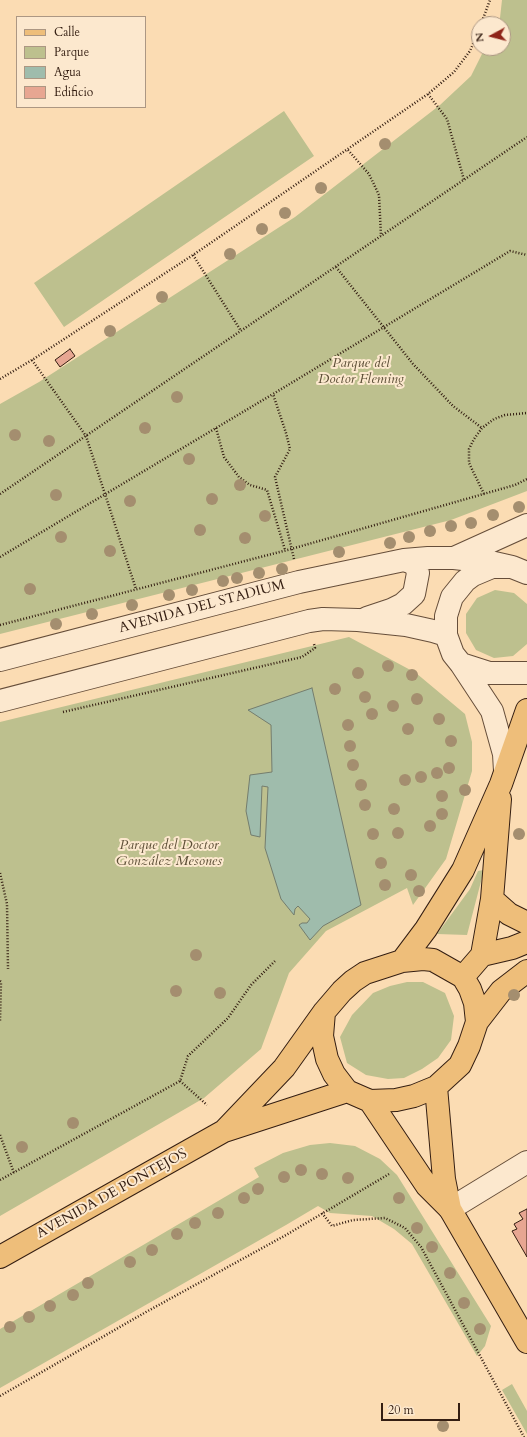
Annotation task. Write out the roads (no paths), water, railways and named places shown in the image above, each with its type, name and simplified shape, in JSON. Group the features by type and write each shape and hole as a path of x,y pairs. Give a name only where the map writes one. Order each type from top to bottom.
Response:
{"main road":[{"path":"402,961 426,929 463,870 503,778 527,710"},
{"path":"477,1022 475,1003 470,989 463,977 482,956 492,899 503,778"},
{"path":"492,899 509,914 527,923"},
{"path":"482,956 512,948 527,942"},
{"name":"AVENIDA DE PONTEJOS","path":"224,1130 284,1068 324,1012 342,991 365,973 402,961 423,959 433,960 463,977"},
{"path":"324,1012 322,1036 327,1059 334,1074 347,1091 370,1101 396,1100 414,1096 436,1086 460,1065 469,1046 477,1022 501,991 527,971"},
{"path":"436,1086 444,1179 450,1209"},
{"name":"AVENIDA DE PONTEJOS","path":"0,1257 224,1130 347,1091"},
{"path":"370,1101 427,1186 450,1209 527,1342"}],"street":[{"name":"AVENIDA DEL STADIUM","path":"454,558 527,525"},
{"name":"AVENIDA DEL STADIUM","path":"0,660 299,582 404,560 454,558 490,562 519,570"},
{"path":"358,620 391,610 403,604 414,594 418,573 413,563 404,560"},
{"name":"AVENIDA DEL STADIUM","path":"503,778 504,754 492,711 453,654 446,634 446,616 452,597 465,581 473,575 492,567 519,570"},
{"path":"0,701 309,621 323,619 358,620 406,625 446,634"},
{"path":"461,664 489,673 527,673"},
{"path":"450,1209 527,1162"}],"water":[{"path":"312,688 361,905 323,926 310,940 299,925 302,923 307,923 310,919 298,906 295,909 294,915 281,899 265,848 268,787 262,786 260,837 251,835 246,811 250,775 272,772 271,725 248,710"}],"park label":[{"name":"Parque del Doctor Fleming","path":"361,372"},
{"name":"Parque del Doctor González Mesones","path":"169,854"}]}
